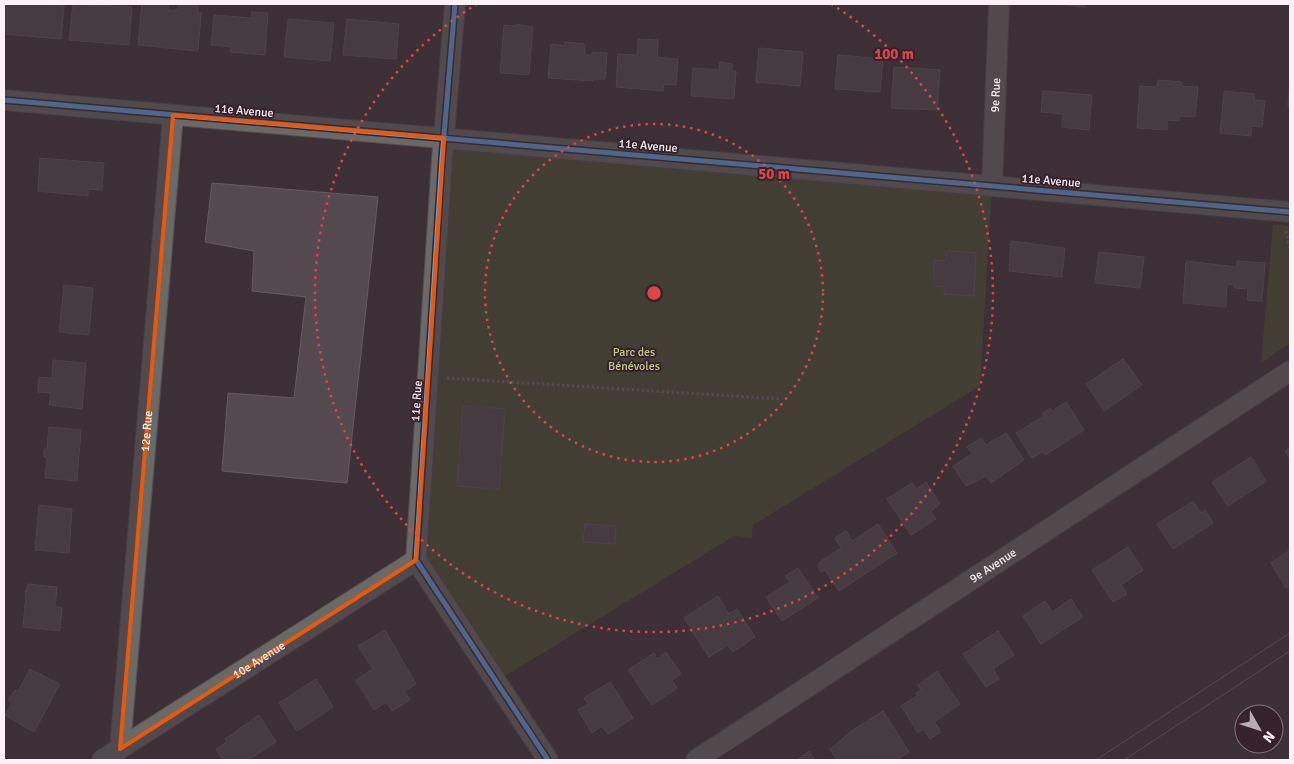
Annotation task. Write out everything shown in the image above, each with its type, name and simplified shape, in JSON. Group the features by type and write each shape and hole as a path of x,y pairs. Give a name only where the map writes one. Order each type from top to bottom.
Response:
{"street":[{"name":"11e Rue","path":"416,560 444,138 455,4"},
{"name":"9e Rue","path":"992,186 999,4"},
{"name":"11e Avenue","path":"4,100 1290,212"},
{"name":"12e Rue","path":"120,749 173,115"},
{"name":"9e Avenue","path":"696,760 1290,371"},
{"name":"10e Avenue","path":"102,760 416,560"},
{"path":"416,560 548,760"}],"path":[{"path":"428,377 781,398"}],"highlighted area":[{"path":"173,115 444,138 416,560 120,749"}],"green space":[{"name":"Parc des Bénévoles","path":"444,138 992,186 980,386 753,525 752,538 734,536 502,678 416,560"},
{"path":"1273,225 1290,226 1290,343 1261,363"}],"building":[{"path":"4,4 64,5 61,39 4,34"},
{"path":"73,4 132,7 129,45 69,40"},
{"path":"142,4 168,4 168,10 178,10 178,4 198,5 198,12 201,13 198,51 138,45"},
{"path":"1054,4 1085,4 1085,7"},
{"path":"252,12 268,13 265,55 230,52 231,47 211,45 214,15 252,18"},
{"path":"288,19 334,23 330,61 284,57"},
{"path":"347,19 399,24 396,59 343,55"},
{"path":"516,24 533,27 529,75 500,73 504,25 516,26"},
{"path":"638,39 658,40 657,57 678,59 676,85 664,84 663,91 616,87 618,54 637,55"},
{"path":"565,42 585,44 585,55 592,55 592,52 607,53 605,79 593,79 593,81 548,78 551,44 565,46"},
{"path":"759,48 803,52 800,86 756,82"},
{"path":"838,55 883,59 880,92 835,89"},
{"path":"720,62 732,64 732,71 736,71 734,99 691,96 693,68 719,70"},
{"path":"894,67 940,70 937,110 891,108"},
{"path":"1290,78 1290,107 1288,106"},
{"path":"1158,80 1182,82 1181,86 1198,87 1195,117 1179,116 1179,121 1167,120 1167,130 1137,128 1140,86 1157,87"},
{"path":"1043,91 1092,95 1089,130 1062,127 1063,114 1041,112"},
{"path":"1224,91 1255,94 1254,100 1265,101 1262,127 1252,126 1251,136 1220,133"},
{"path":"40,158 104,163 102,190 88,189 88,196 38,191"},
{"path":"212,183 378,197 347,483 222,471 228,393 294,398 306,297 252,291 254,251 205,242"},
{"path":"1011,241 1065,248 1062,277 1009,271"},
{"path":"947,251 976,253 974,296 944,294 944,287 933,286 934,260 946,261"},
{"path":"1099,252 1144,257 1140,288 1095,283"},
{"path":"1186,261 1237,267 1237,261 1265,263 1262,301 1247,300 1248,289 1234,288 1234,285 1227,284 1226,307 1183,303"},
{"path":"64,285 93,288 89,335 59,332"},
{"path":"1123,359 1142,385 1104,411 1086,384"},
{"path":"53,360 86,363 82,409 49,405 51,393 38,392 39,377 52,378"},
{"path":"1066,402 1084,430 1045,455 1043,452 1032,458 1016,433 1044,416 1042,414 1050,408 1052,411"},
{"path":"463,406 505,409 499,489 457,486"},
{"path":"49,427 81,430 77,481 45,478 47,458 44,457 44,449 47,449"},
{"path":"1006,433 1024,460 991,483 986,476 966,486 953,466 972,454 967,447 981,438 986,445"},
{"path":"1290,447 1290,459 1285,451"},
{"path":"1251,457 1266,481 1228,506 1212,482"},
{"path":"926,482 940,504 931,511 936,519 911,535 887,499 912,483 916,489"},
{"path":"1193,501 1201,513 1205,510 1213,523 1173,549 1157,524"},
{"path":"39,505 72,509 69,553 35,550"},
{"path":"585,524 616,526 615,544 583,542"},
{"path":"878,524 897,553 839,591 825,570 821,572 818,566 820,562 841,548 835,538 846,531 852,541"},
{"path":"1128,547 1143,570 1121,585 1127,594 1113,602 1092,570"},
{"path":"1290,550 1290,585 1286,588 1271,563"},
{"path":"798,568 818,598 782,621 766,597 790,582 785,576"},
{"path":"28,584 57,587 55,606 62,608 60,631 23,627 25,593"},
{"path":"718,596 729,614 737,609 755,637 733,652 728,645 709,657 684,618"},
{"path":"1071,599 1083,617 1041,644 1023,616 1045,601 1052,612"},
{"path":"385,630 416,684 404,691 410,700 392,711 386,702 374,710 356,680 373,669 358,646"},
{"path":"998,631 1014,655 993,669 999,679 986,687 963,654"},
{"path":"666,652 681,674 672,680 677,688 652,705 628,670 654,653 657,659"},
{"path":"30,669 60,684 34,732 5,715 12,703 8,700 15,690 18,691"},
{"path":"937,671 960,704 934,722 941,732 930,739 923,729 918,733 901,706 918,695 916,693 921,690 918,685"},
{"path":"316,679 333,707 297,731 279,703"},
{"path":"610,682 633,718 608,734 602,726 592,733 578,710 588,704 584,698"},
{"path":"883,711 909,752 897,760 837,760 830,749 853,730"},
{"path":"259,715 276,742 248,760 223,760 216,749 227,742 225,739"},
{"path":"809,751 815,760 797,760"}],"tram line":[{"path":"1096,760 1290,633"},
{"path":"1124,760 1290,651"}],"cycle path":[{"path":"455,4 442,159 416,560 548,760"},
{"path":"4,100 1290,212"}]}
